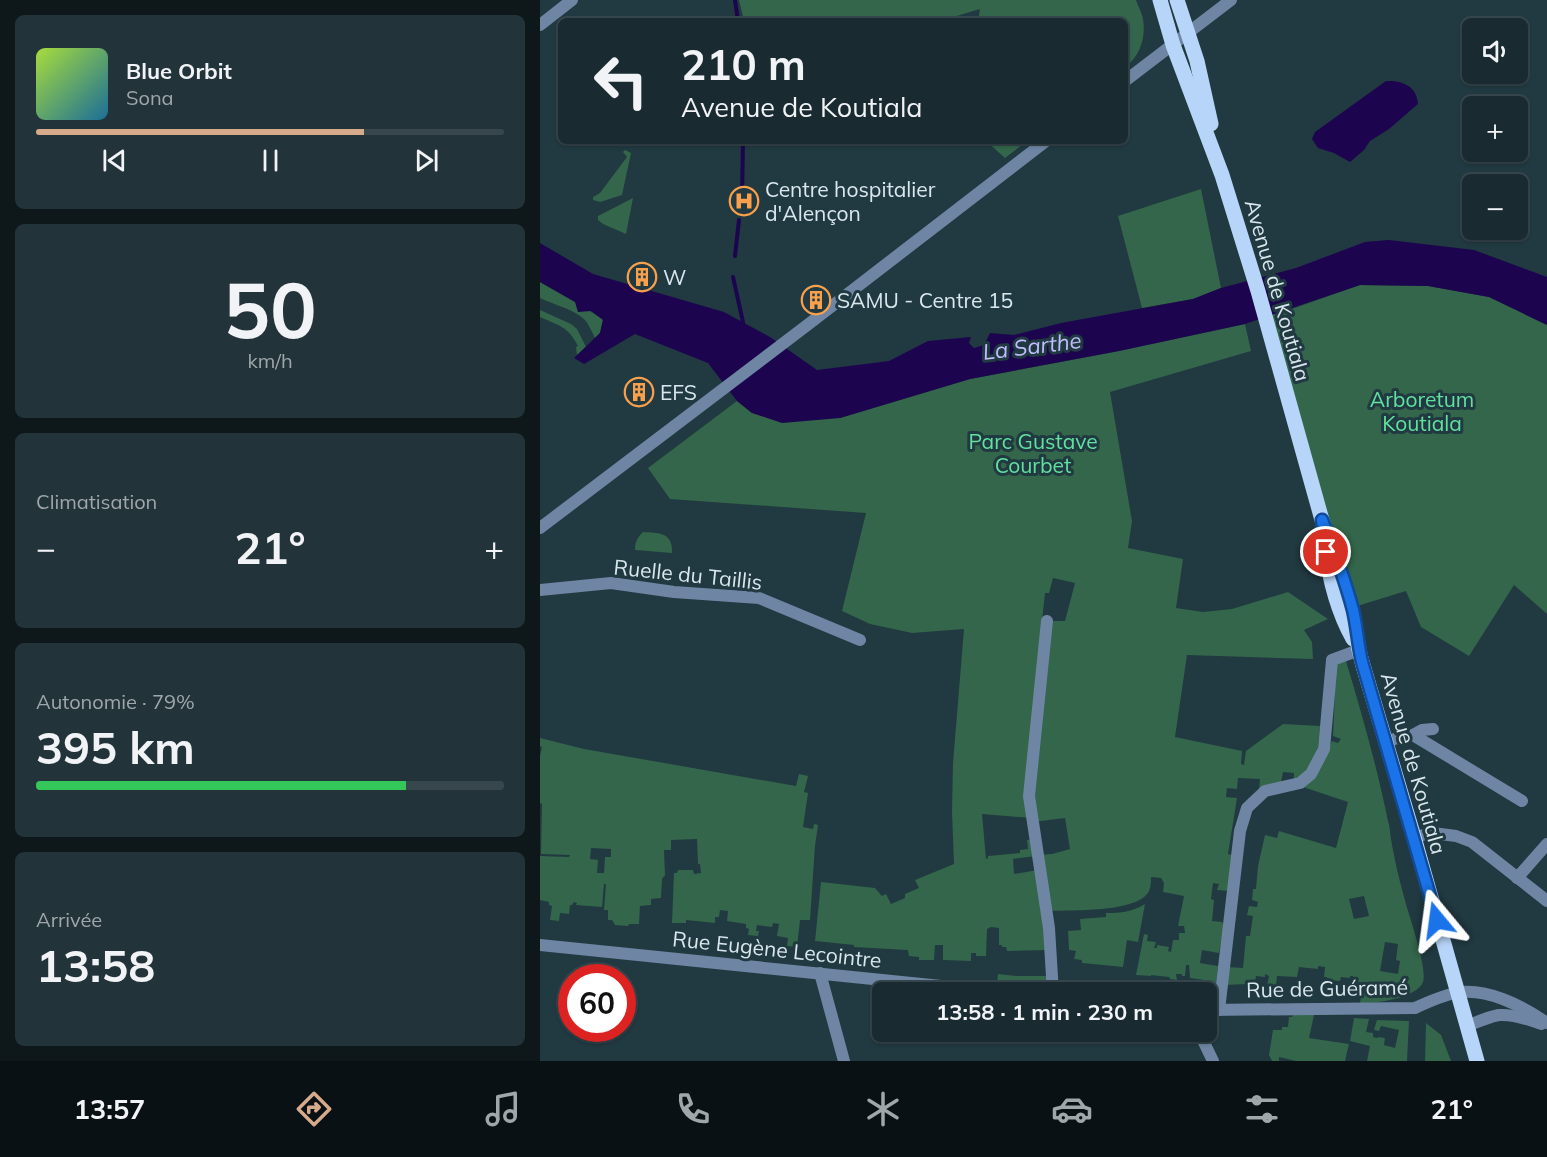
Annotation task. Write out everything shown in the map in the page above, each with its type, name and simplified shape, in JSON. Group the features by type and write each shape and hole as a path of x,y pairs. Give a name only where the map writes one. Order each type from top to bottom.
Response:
{"main road":[{"name":"Avenue de Koutiala","path":"1160,0 1173,45 1222,176 1252,273 1322,520 1334,549 1348,595 1359,650 1477,1061"},
{"name":"Avenue de Koutiala","path":"1177,0 1197,61 1222,176"}],"street":[{"path":"540,25 572,0"},
{"path":"1128,79 1231,0"},
{"path":"540,528 1042,144"},
{"name":"Ruelle du Taillis","path":"540,590 611,583 674,592 759,598 861,640"},
{"path":"1047,621 1029,796 1049,928 1052,982"},
{"path":"1216,982 1240,831 1247,808 1265,791 1300,783 1311,774 1324,749 1332,660 1359,650"},
{"path":"1385,741 1413,735 1422,729 1433,729"},
{"path":"1413,735 1522,801"},
{"path":"1414,837 1433,833 1456,836 1472,842 1547,901"},
{"path":"1517,878 1547,844"},
{"name":"Rue Eugène Lecointre","path":"540,945 906,982"},
{"path":"820,973 844,1061"},
{"name":"Rue de Guéramé","path":"1217,1010 1415,1008 1438,997 1458,992 1474,993 1511,1002 1531,1012 1547,1025"},
{"name":"Rue de Guéramé","path":"1467,1026 1507,1015 1547,1025"},
{"path":"1204,1042 1213,1061"}],"green space":[{"path":"739,0 1136,0 1142,17 1144,33 1135,58 1128,65 1128,18 978,18 980,9 950,18 743,18"},
{"path":"989,144 1023,144 1005,158"},
{"path":"625,150 631,153 622,195 600,202 593,200 593,197 600,193 627,157 623,152"},
{"path":"1201,189 1221,288 1193,299 1142,308 1118,216"},
{"path":"633,198 626,234 598,220 598,216"},
{"path":"540,282 603,319 600,333 595,338 580,316 540,298"},
{"name":"Arboretum Koutiala","path":"1360,285 1428,286 1489,297 1547,325 1547,614 1514,585 1469,656 1421,627 1406,591 1354,607 1265,316"},
{"path":"540,310 571,324 577,329 586,347 577,355 576,347 578,346 571,334 562,327 540,317"},
{"name":"Parc Gustave Courbet","path":"1245,324 1251,351 1110,392 1132,521 1128,548 1183,559 1176,608 1203,612 1232,609 1288,592 1328,619 1304,630 1312,642 1313,659 1187,655 1175,737 1242,751 1241,764 1244,765 1246,751 1283,724 1320,726 1318,747 1307,772 1294,779 1294,773 1283,772 1281,783 1259,790 1260,779 1238,778 1237,789 1227,788 1226,797 1237,798 1228,854 1233,855 1229,891 1217,890 1219,884 1213,883 1211,899 1214,900 1212,921 1222,922 1224,926 1219,953 1202,950 1200,963 1218,966 1216,982 1190,978 1189,965 1186,965 1185,976 1176,974 1177,980 1169,977 1136,975 1144,934 1148,935 1147,941 1156,942 1154,948 1157,948 1157,945 1169,947 1168,951 1171,952 1173,940 1179,940 1179,933 1185,933 1184,926 1178,926 1184,896 1163,892 1164,883 1161,878 1151,877 1149,891 1143,898 1132,903 1102,909 1046,911 1038,855 1070,849 1065,818 1033,822 1032,818 982,814 986,859 988,856 1020,853 1020,850 1028,849 1027,840 1035,839 1036,856 1013,859 1014,874 1038,870 1048,950 1007,951 1006,947 999,945 999,928 991,927 987,929 986,956 976,956 976,953 971,953 971,961 943,960 943,945 935,945 934,960 919,960 919,957 909,956 908,950 854,947 854,945 815,941 821,882 875,888 882,896 886,894 891,904 919,888 915,880 954,864 953,763 964,629 912,633 870,624 842,611 866,513 670,499 648,468 737,401 752,413 840,418 970,379","holes":["1053,578 1075,583 1065,621 1042,621 1045,593 1049,593"]},
{"path":"643,532 667,537 672,546 672,553 635,550 637,540"},
{"path":"1346,661 1374,761 1398,873 1423,964 1423,982 1419,988 1395,999 1375,1002 1360,1003 1362,988 1356,988 1353,976 1341,977 1340,981 1327,980 1327,977 1324,977 1325,967 1318,966 1318,969 1299,967 1297,977 1277,976 1276,986 1267,986 1269,976 1265,974 1265,977 1256,976 1255,982 1248,982 1248,984 1225,985 1228,967 1243,968 1246,936 1250,936 1253,916 1247,915 1249,906 1257,907 1258,902 1252,900 1253,889 1256,889 1258,866 1265,835 1277,838 1279,831 1336,848 1348,802 1303,787 1322,763 1332,741 1338,743 1341,739 1333,736 1337,664","holes":["1364,896 1369,916 1354,919 1349,899","1385,942 1398,944 1396,960 1400,961 1398,974 1380,971"]},
{"path":"540,738 584,749 796,786 799,774 808,776 804,792 808,793 803,827 813,829 814,824 818,825 810,920 800,920 797,947 787,946 788,938 777,936 779,924 773,923 772,927 757,925 758,936 748,935 749,929 746,928 746,924 727,921 728,911 720,910 719,917 715,917 715,923 686,920 686,923 672,923 674,873 678,870 693,870 694,874 701,873 700,864 698,864 697,839 671,840 671,850 664,850 665,875 662,879 661,898 651,899 651,905 640,906 639,924 615,925 612,920 608,920 608,910 604,910 606,884 604,884 602,907 576,905 577,903 574,902 570,905 569,914 560,913 559,921 550,920 552,906 549,902 540,900 540,856 569,857 570,855 541,854 540,756 542,747","holes":["591,848 611,849 611,857 605,857 604,873 597,873 598,860 590,859"]},
{"path":"1145,904 1138,942 1127,940 1123,967 1082,963 1082,960 1074,959 1076,951 1069,950 1068,931 1081,930 1080,919 1106,917 1106,913 1126,912"},
{"path":"998,974 1048,976 1048,982 997,982"},
{"path":"1314,1015 1309,1038 1349,1044 1345,1061 1296,1061 1279,1057 1279,1061 1272,1061 1269,1055 1273,1030 1288,1027 1289,1017"},
{"path":"1354,1018 1369,1019 1366,1032 1373,1033 1373,1037 1385,1038 1384,1045 1395,1048 1399,1030 1381,1026 1379,1031 1374,1030 1377,1020 1409,1021 1407,1061 1367,1061 1370,1046 1350,1041"},
{"path":"1426,1023 1441,1035 1451,1061 1425,1061"}],"water":[{"path":"1386,81 1408,85 1415,93 1418,104 1389,129 1370,141 1364,150 1350,162 1334,153 1318,148 1312,139 1315,132"},
{"name":"La Sarthe","path":"1389,240 1474,250 1547,277 1547,325 1489,297 1428,286 1360,285 1245,324 970,379 840,418 782,423 752,413 737,401 708,363 635,334 584,364 574,358 600,333 603,320 591,311 578,312 575,302 540,282 540,243 593,274 724,312 770,337 817,370 889,361 928,341 971,337 969,343 974,348 984,345 990,333 1014,335 1061,323 1193,299 1221,288 1296,268 1365,242"}],"waterway":[{"path":"735,0 738,18"},
{"path":"742,198 743,144"},
{"path":"735,256 739,220"},
{"path":"733,277 742,326"}],"place":[{"name":"Centre hospitalier d'Alençon","path":"744,201"},
{"name":"W","path":"642,277"},
{"name":"SAMU - Centre 15","path":"816,300"},
{"name":"EFS","path":"639,392"}],"route":[{"path":"1326,552 1322,520 1334,549 1348,595 1362,662 1437,920"}]}
